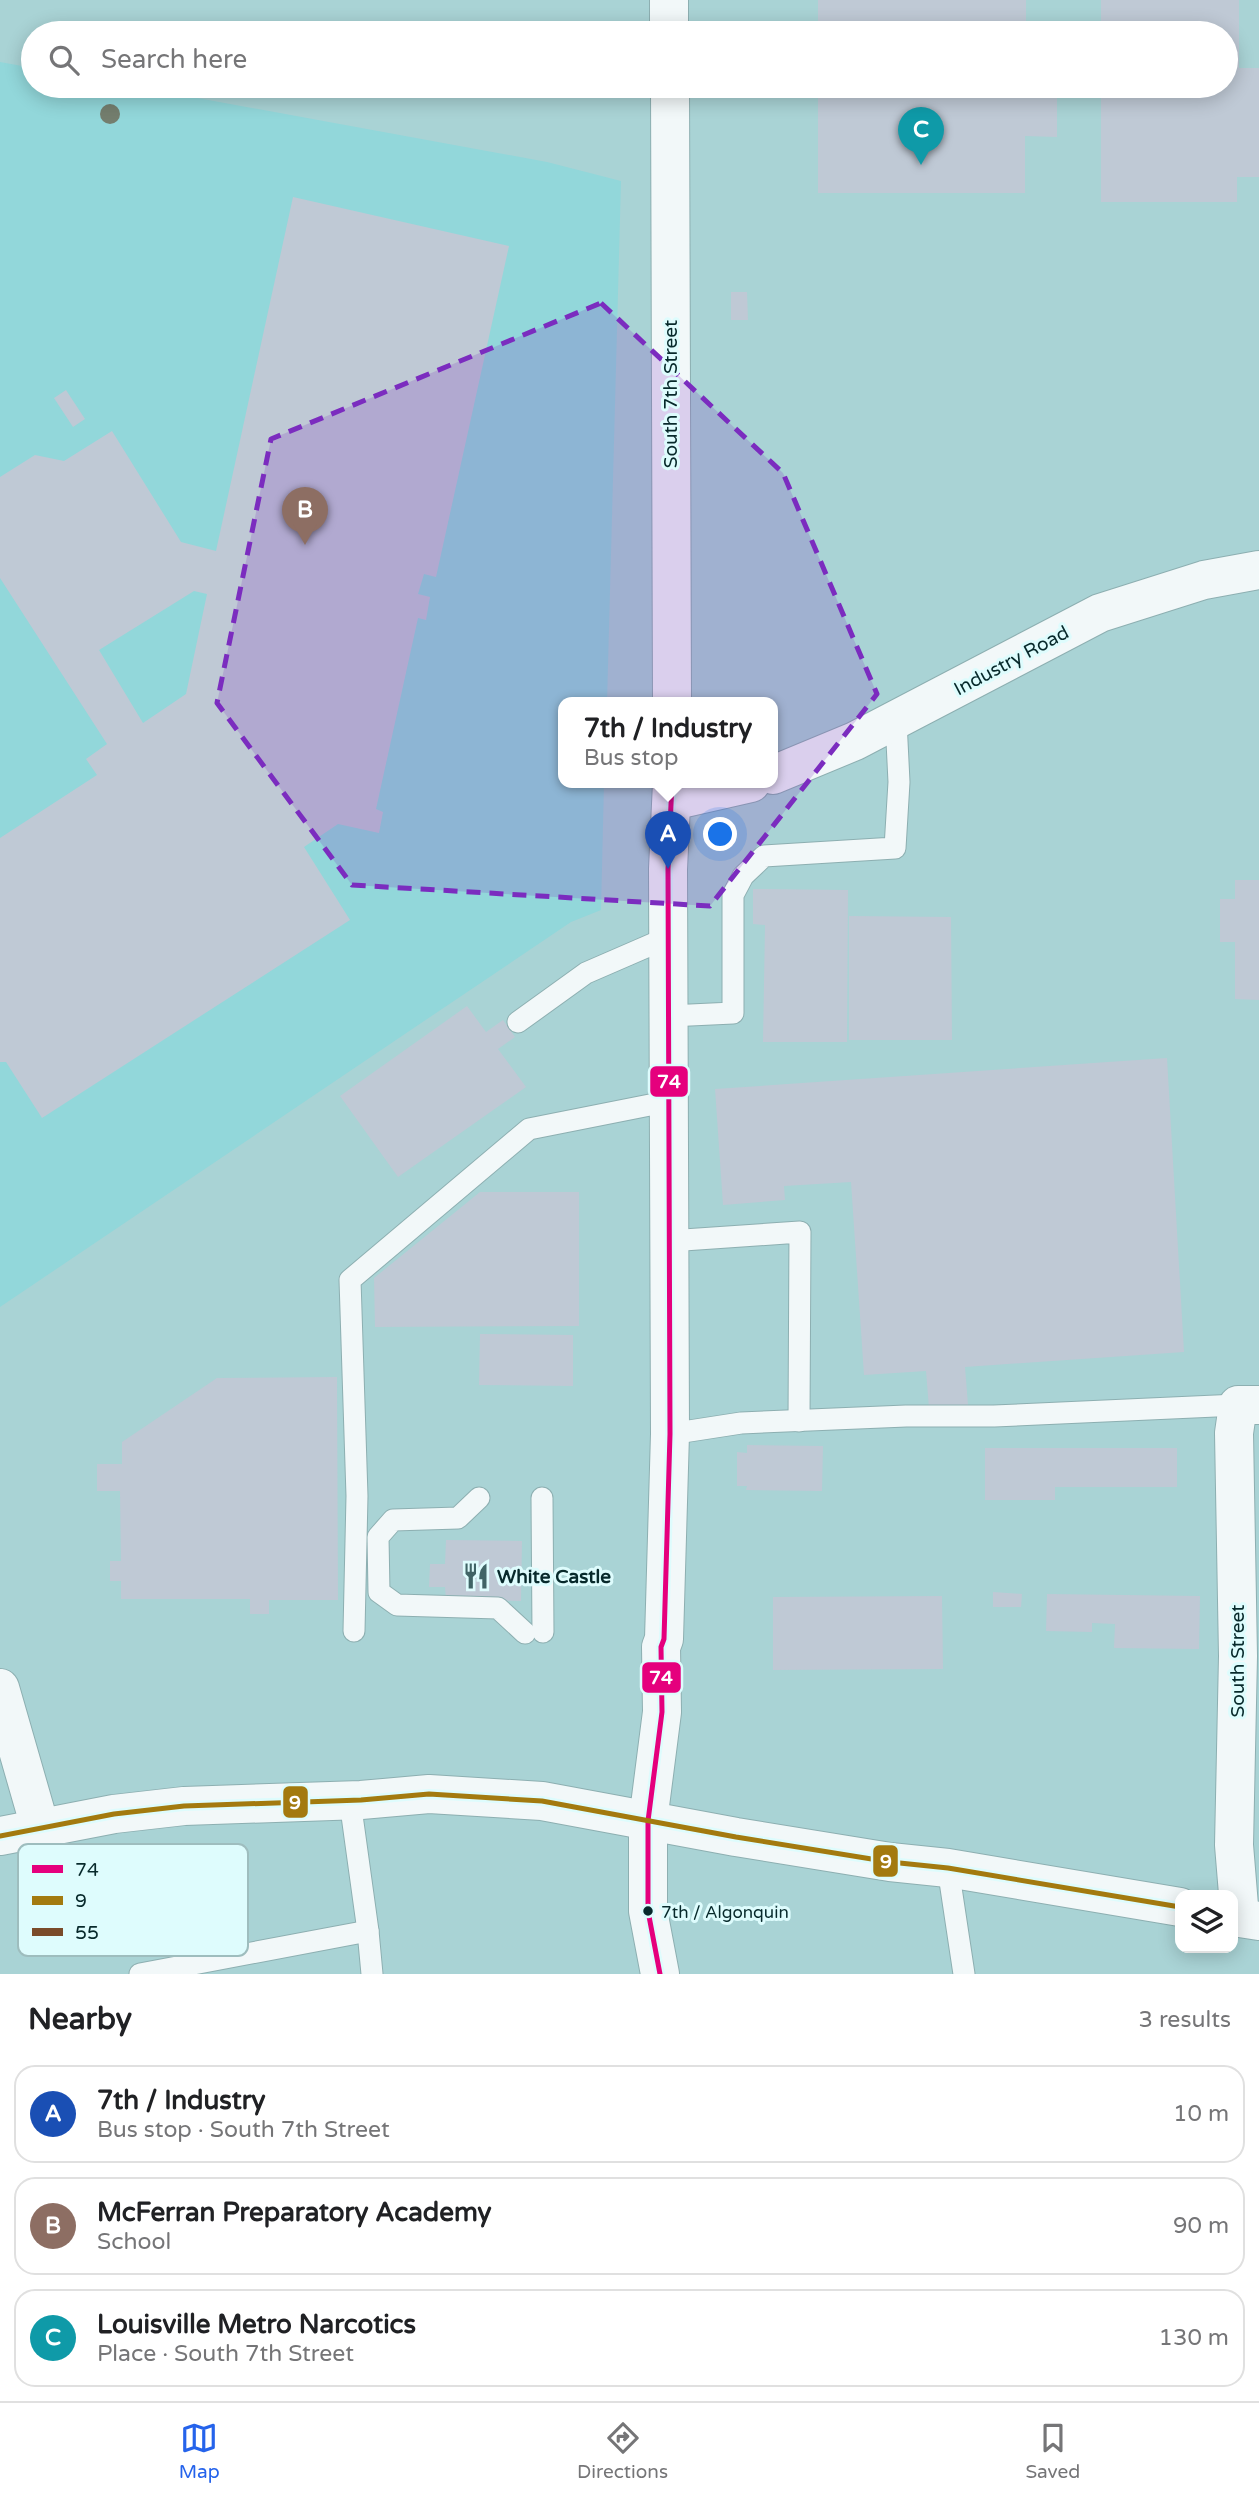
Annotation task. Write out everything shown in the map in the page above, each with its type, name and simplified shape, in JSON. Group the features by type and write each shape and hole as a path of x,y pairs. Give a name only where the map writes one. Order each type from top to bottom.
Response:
{"main road":[{"path":"669,0 669,21"},
{"name":"South 7th Street","path":"670,98 672,697"},
{"name":"Industry Road","path":"778,773 855,741 1100,613 1204,580 1259,570"},
{"path":"660,1974 648,1911 648,1822 662,1712 661,1647 664,1639 670,1434 668,869 672,792 707,788"},
{"name":"South Street","path":"1244,1919 1234,1845 1238,1656 1234,1433 1249,1405"},
{"path":"0,1688 40,1827"},
{"path":"0,1836 40,1827 184,1806 350,1801 429,1794 529,1801 890,1862 948,1868 1175,1906"}],"lane":[{"path":"670,1016 733,1013 733,895 743,876 764,856 895,848 900,782 895,721"},
{"path":"518,1022 586,974 669,937"},
{"path":"354,1631 357,1496 350,1280 528,1129 670,1101"},
{"path":"669,1241 800,1232 799,1421"},
{"path":"670,1434 741,1423 1249,1405"},
{"path":"479,1498 458,1518 393,1520 378,1537 379,1592 397,1605 499,1608 534,1632 542,1498"},
{"path":"350,1801 372,1974"},
{"path":"948,1868 964,1974"},
{"path":"248,1954 368,1931"},
{"path":"141,1974 236,1956"}],"highlighted area":[{"path":"601,303 783,473 877,694 710,906 352,885 217,703 271,439"}],"shaded area":[{"path":"0,62 21,66 21,98 198,98 547,162 621,181 607,697 558,697 558,788 604,788 601,910 571,922 0,1307"}],"building":[{"path":"818,0 1026,0 1026,21 818,21"},
{"path":"1101,0 1239,0 1239,68 1259,68 1259,177 1237,177 1237,202 1101,202 1101,98 1238,98 1238,21 1101,21"},
{"path":"818,98 1057,98 1057,137 1025,136 1025,193 818,193"},
{"path":"293,197 509,246 436,577 424,574 418,594 430,597 426,620 418,618 376,809 383,812 379,833 338,824 304,847 350,920 42,1118 6,1062 0,1062 0,838 97,775 86,759 107,744 0,578 0,477 35,455 64,461 112,431 181,542 216,551","holes":["194,591 207,594 186,694 143,723 99,650"]},
{"path":"731,292 747,292 748,320 731,320"},
{"path":"66,390 85,419 73,427 54,398"},
{"path":"1235,880 1259,880 1259,1000 1235,999 1235,942 1220,942 1220,899 1235,899"},
{"path":"753,889 848,890 847,1042 763,1042 765,925 753,924"},
{"path":"849,916 951,917 952,1040 849,1040"},
{"path":"467,1006 486,1032 503,1020 515,1037 498,1049 526,1087 398,1177 340,1096"},
{"path":"1167,1058 1184,1352 965,1367 968,1405 929,1408 926,1371 864,1375 851,1182 784,1186 785,1200 723,1205 715,1089"},
{"path":"480,1192 579,1192 579,1326 375,1327 374,1278"},
{"path":"480,1334 573,1335 573,1386 479,1385"},
{"path":"337,1377 338,1600 269,1600 269,1614 250,1614 250,1599 121,1599 121,1581 110,1581 110,1561 121,1561 120,1491 97,1491 97,1464 122,1464 122,1442 217,1378"},
{"path":"747,1445 823,1446 822,1491 746,1490 747,1486 737,1486 737,1452 747,1453"},
{"path":"985,1448 1177,1448 1177,1487 1055,1487 1055,1500 985,1500"},
{"name":"White Castle","path":"446,1540 522,1541 521,1601 446,1600 445,1587 429,1587 430,1564 445,1564"},
{"path":"993,1592 1022,1594 1021,1607 993,1607"},
{"path":"1047,1594 1200,1596 1199,1649 1114,1648 1115,1624 1092,1623 1092,1632 1046,1631"},
{"path":"942,1596 943,1669 773,1670 773,1597"}],"transit line":[{"name":"74","path":"660,1974 648,1911 648,1821 662,1712 661,1647 664,1639 670,1434 668,869 672,788"},
{"name":"9","path":"0,1836 114,1814 184,1806 361,1800 429,1794 542,1801 736,1837 890,1862 948,1868 1175,1906"}],"place":[{"name":"Louisville Metro Narcotics","path":"921,165"},
{"name":"McFerran Preparatory Academy","path":"305,545"},
{"name":"7th / Industry","path":"668,869"},
{"name":"White Castle","path":"476,1576"},
{"name":"7th / Algonquin","path":"648,1911"}]}
